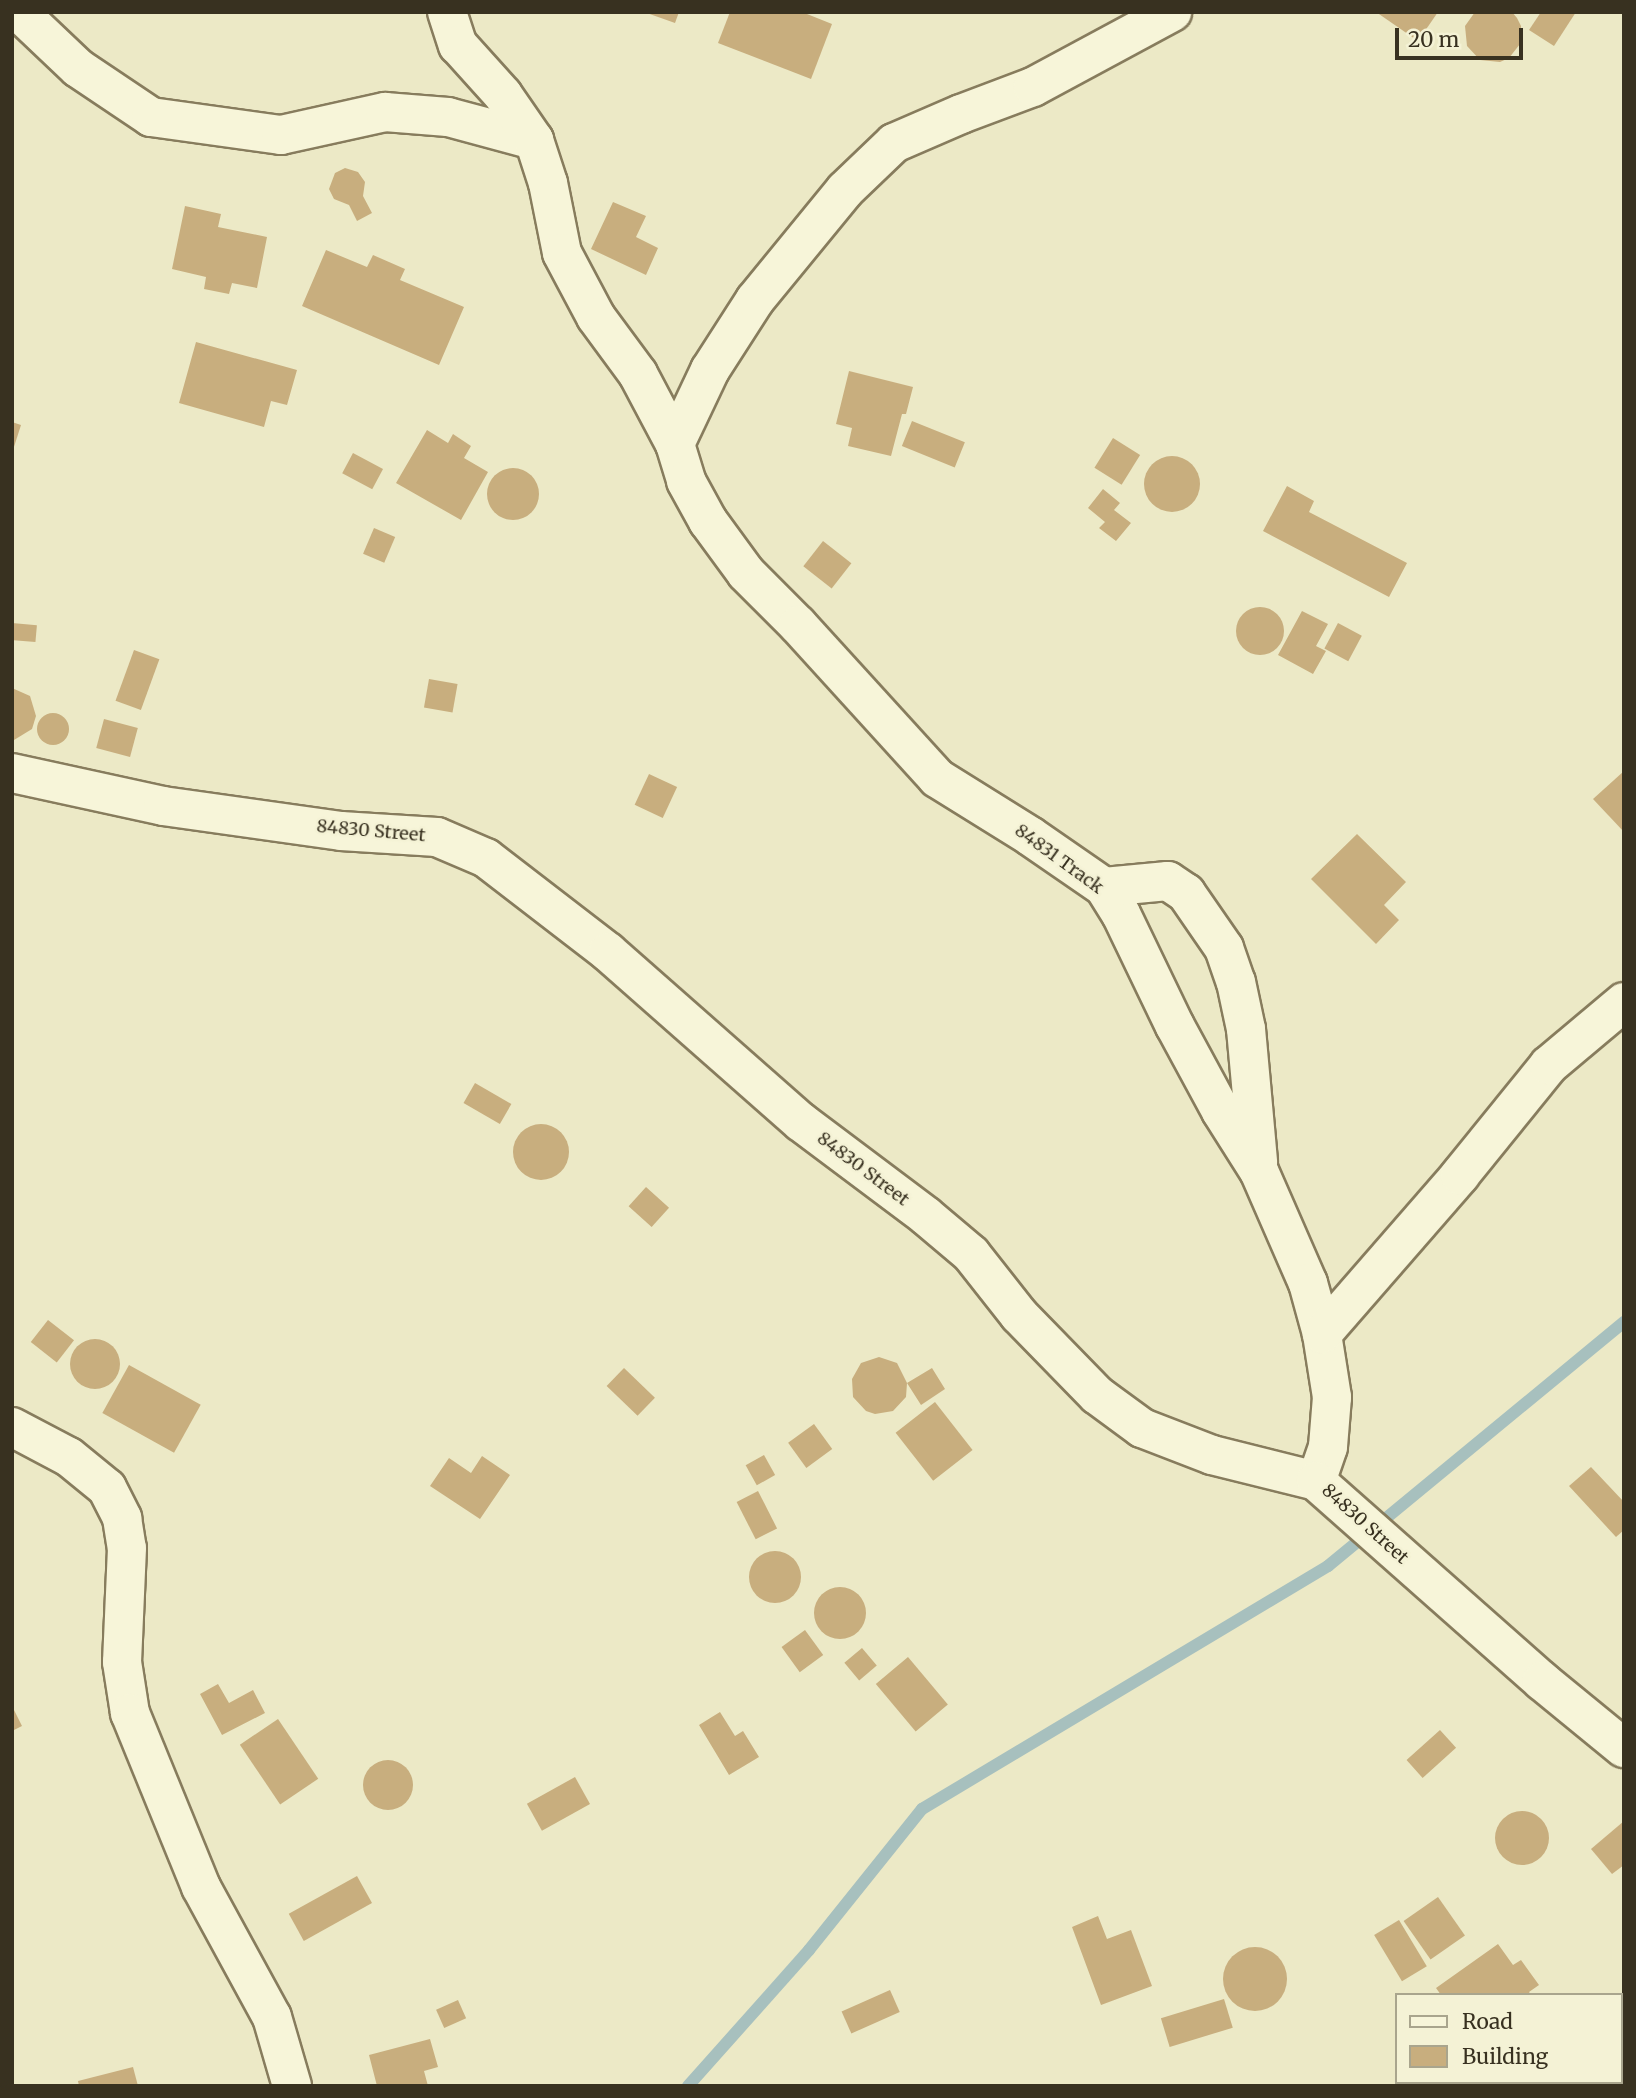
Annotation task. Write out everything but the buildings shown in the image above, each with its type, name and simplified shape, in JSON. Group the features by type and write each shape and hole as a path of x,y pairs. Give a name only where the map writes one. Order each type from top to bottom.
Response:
{"street":[{"path":"19,12 78,68 150,117 281,135 385,112 448,117 534,140"},
{"name":"84831 Track","path":"447,12 458,45 503,95 534,140 548,183 562,253 596,317 638,374 675,444 686,481 708,521 746,573 798,625 937,778 1030,836 1104,887 1121,914 1220,1111 1259,1171 1308,1283 1322,1334 1332,1397 1328,1447 1316,1481"},
{"path":"675,444 710,370 755,299 845,190 894,143 1032,87 1172,12"},
{"name":"84830 Street","path":"12,773 163,806 341,831 438,837 486,858 608,952 801,1122 926,1216 971,1254 1019,1315 1097,1395 1142,1428 1212,1455 1316,1481 1542,1681 1624,1748"},
{"path":"1104,887 1168,881 1186,893 1224,948 1236,982 1246,1029 1259,1171"},
{"path":"1322,1334 1460,1175 1549,1065 1624,1002"},
{"path":"12,1427 69,1457 107,1489 122,1518 127,1548 122,1662 130,1713 201,1887 272,2017 292,2086"}],"waterway":[{"path":"688,2086 809,1950 922,1809 1328,1566 1624,1322"}]}
